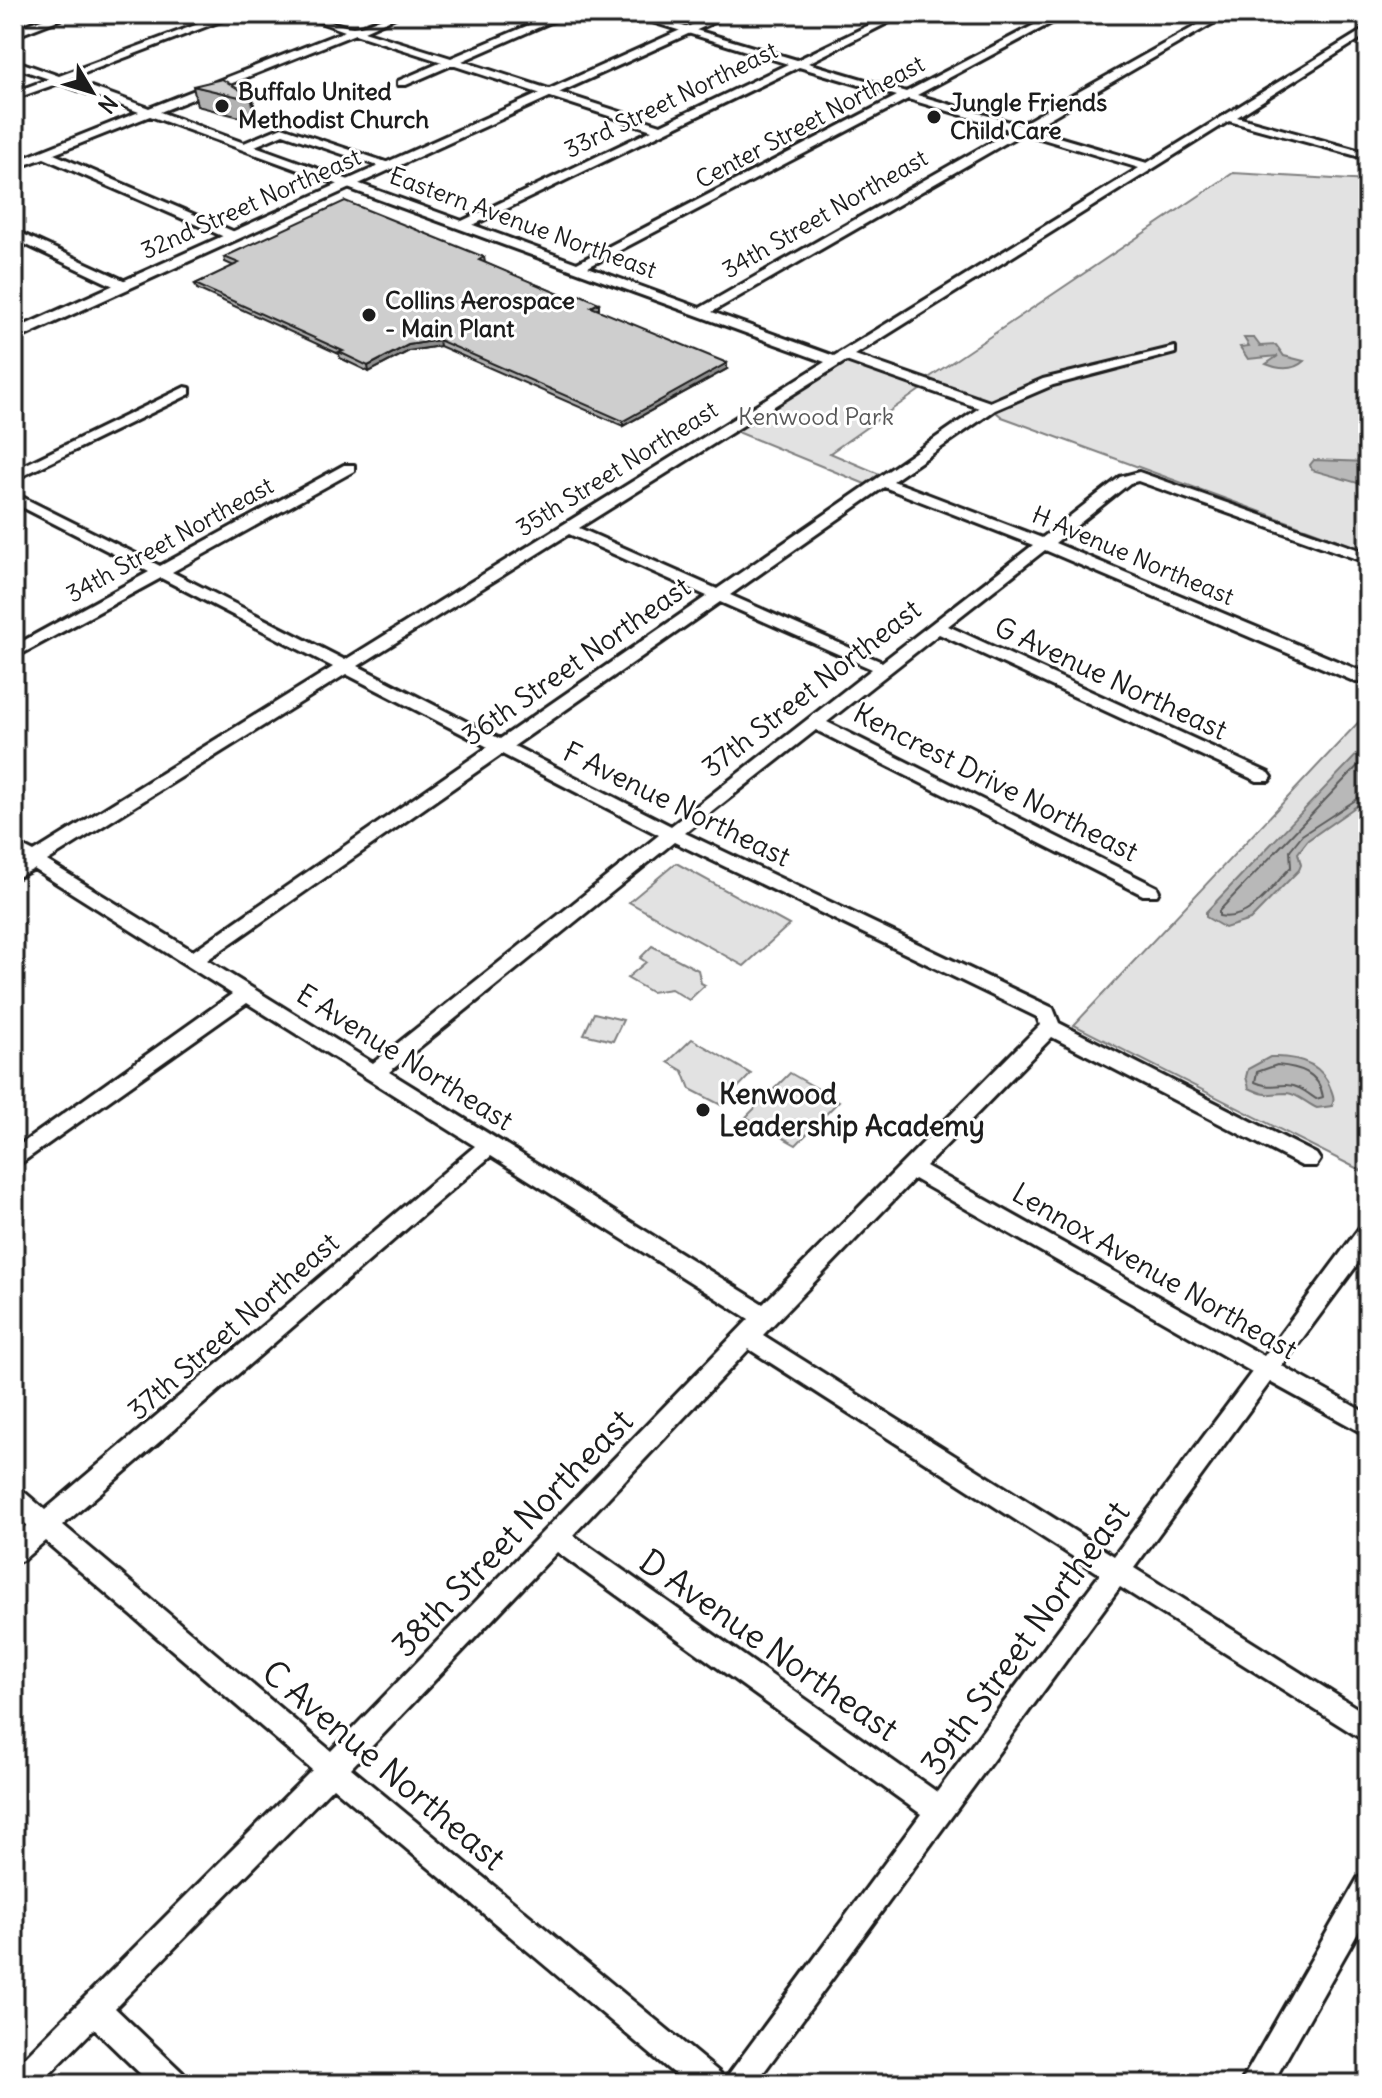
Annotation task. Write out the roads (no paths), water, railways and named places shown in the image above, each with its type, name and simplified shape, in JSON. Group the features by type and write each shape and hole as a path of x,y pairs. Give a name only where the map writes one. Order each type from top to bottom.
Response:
{"main road":[{"path":"14,33 67,14"},
{"name":"32nd Street Northeast","path":"14,336 726,14"},
{"path":"1349,14 1368,24"}],"street":[{"path":"14,96 234,14"},
{"path":"302,14 662,129"},
{"path":"14,166 397,14"},
{"path":"402,83 564,14"},
{"path":"631,14 1149,167"},
{"name":"33rd Street Northeast","path":"462,226 900,14"},
{"name":"Center Street Northeast","path":"577,268 1063,14"},
{"name":"34th Street Northeast","path":"700,313 1224,14"},
{"name":"35th Street Northeast","path":"14,873 1368,30"},
{"name":"Eastern Avenue Northeast","path":"14,63 700,313 990,407"},
{"path":"1229,118 1368,156"},
{"path":"244,147 282,130 388,166"},
{"path":"44,154 233,236"},
{"path":"14,234 125,286"},
{"name":"36th Street Northeast","path":"193,960 990,407 1048,382 1170,350"},
{"path":"14,476 185,391"},
{"name":"34th Street Northeast","path":"14,653 349,468"},
{"name":"37th Street Northeast","path":"373,1074 672,834 1125,480 1139,476 1368,558"},
{"name":"H Avenue Northeast","path":"883,482 1045,544 1362,678"},
{"name":"F Avenue Northeast","path":"14,497 672,834 1046,1013 1050,1027 1309,1160"},
{"path":"567,528 885,669"},
{"name":"G Avenue Northeast","path":"937,627 1263,777"},
{"name":"Kencrest Drive Northeast","path":"816,723 1150,891"},
{"name":"E Avenue Northeast","path":"14,848 765,1317"},
{"path":"14,1160 247,993"},
{"name":"38th Street Northeast","path":"19,2084 332,1769 765,1317 1050,1027"},
{"name":"37th Street Northeast","path":"14,1552 490,1145"},
{"name":"Lennox Avenue Northeast","path":"912,1168 1368,1426"},
{"name":"39th Street Northeast","path":"737,2084 1368,1233"},
{"path":"748,1337 1368,1730"},
{"name":"C Avenue Northeast","path":"14,1499 709,2084"},
{"name":"D Avenue Northeast","path":"556,1537 940,1811"},
{"path":"1255,2084 1368,1888"},
{"path":"94,2008 172,2084"}],"water":[{"path":"1244,338 1254,338 1260,346 1276,345 1284,356 1304,361 1285,368 1266,364 1278,356 1248,359 1240,347 1249,346"},
{"path":"1314,460 1368,462 1368,486 1312,470 1310,465"},
{"path":"1368,743 1368,798 1308,840 1298,853 1299,870 1250,920 1225,928 1206,917 1206,912"},
{"path":"1270,1057 1298,1059 1314,1066 1326,1078 1333,1099 1332,1106 1317,1108 1291,1094 1265,1094 1249,1088 1246,1077 1248,1069"}],"place":[{"name":"Buffalo United Methodist Church","path":"222,106"},
{"name":"Jungle Friends Child Care","path":"934,117"},
{"name":"Collins Aerospace - Main Plant","path":"369,315"},
{"name":"Kenwood Leadership Academy","path":"703,1110"}],"park label":[{"name":"Kenwood Park","path":"816,417"}]}
